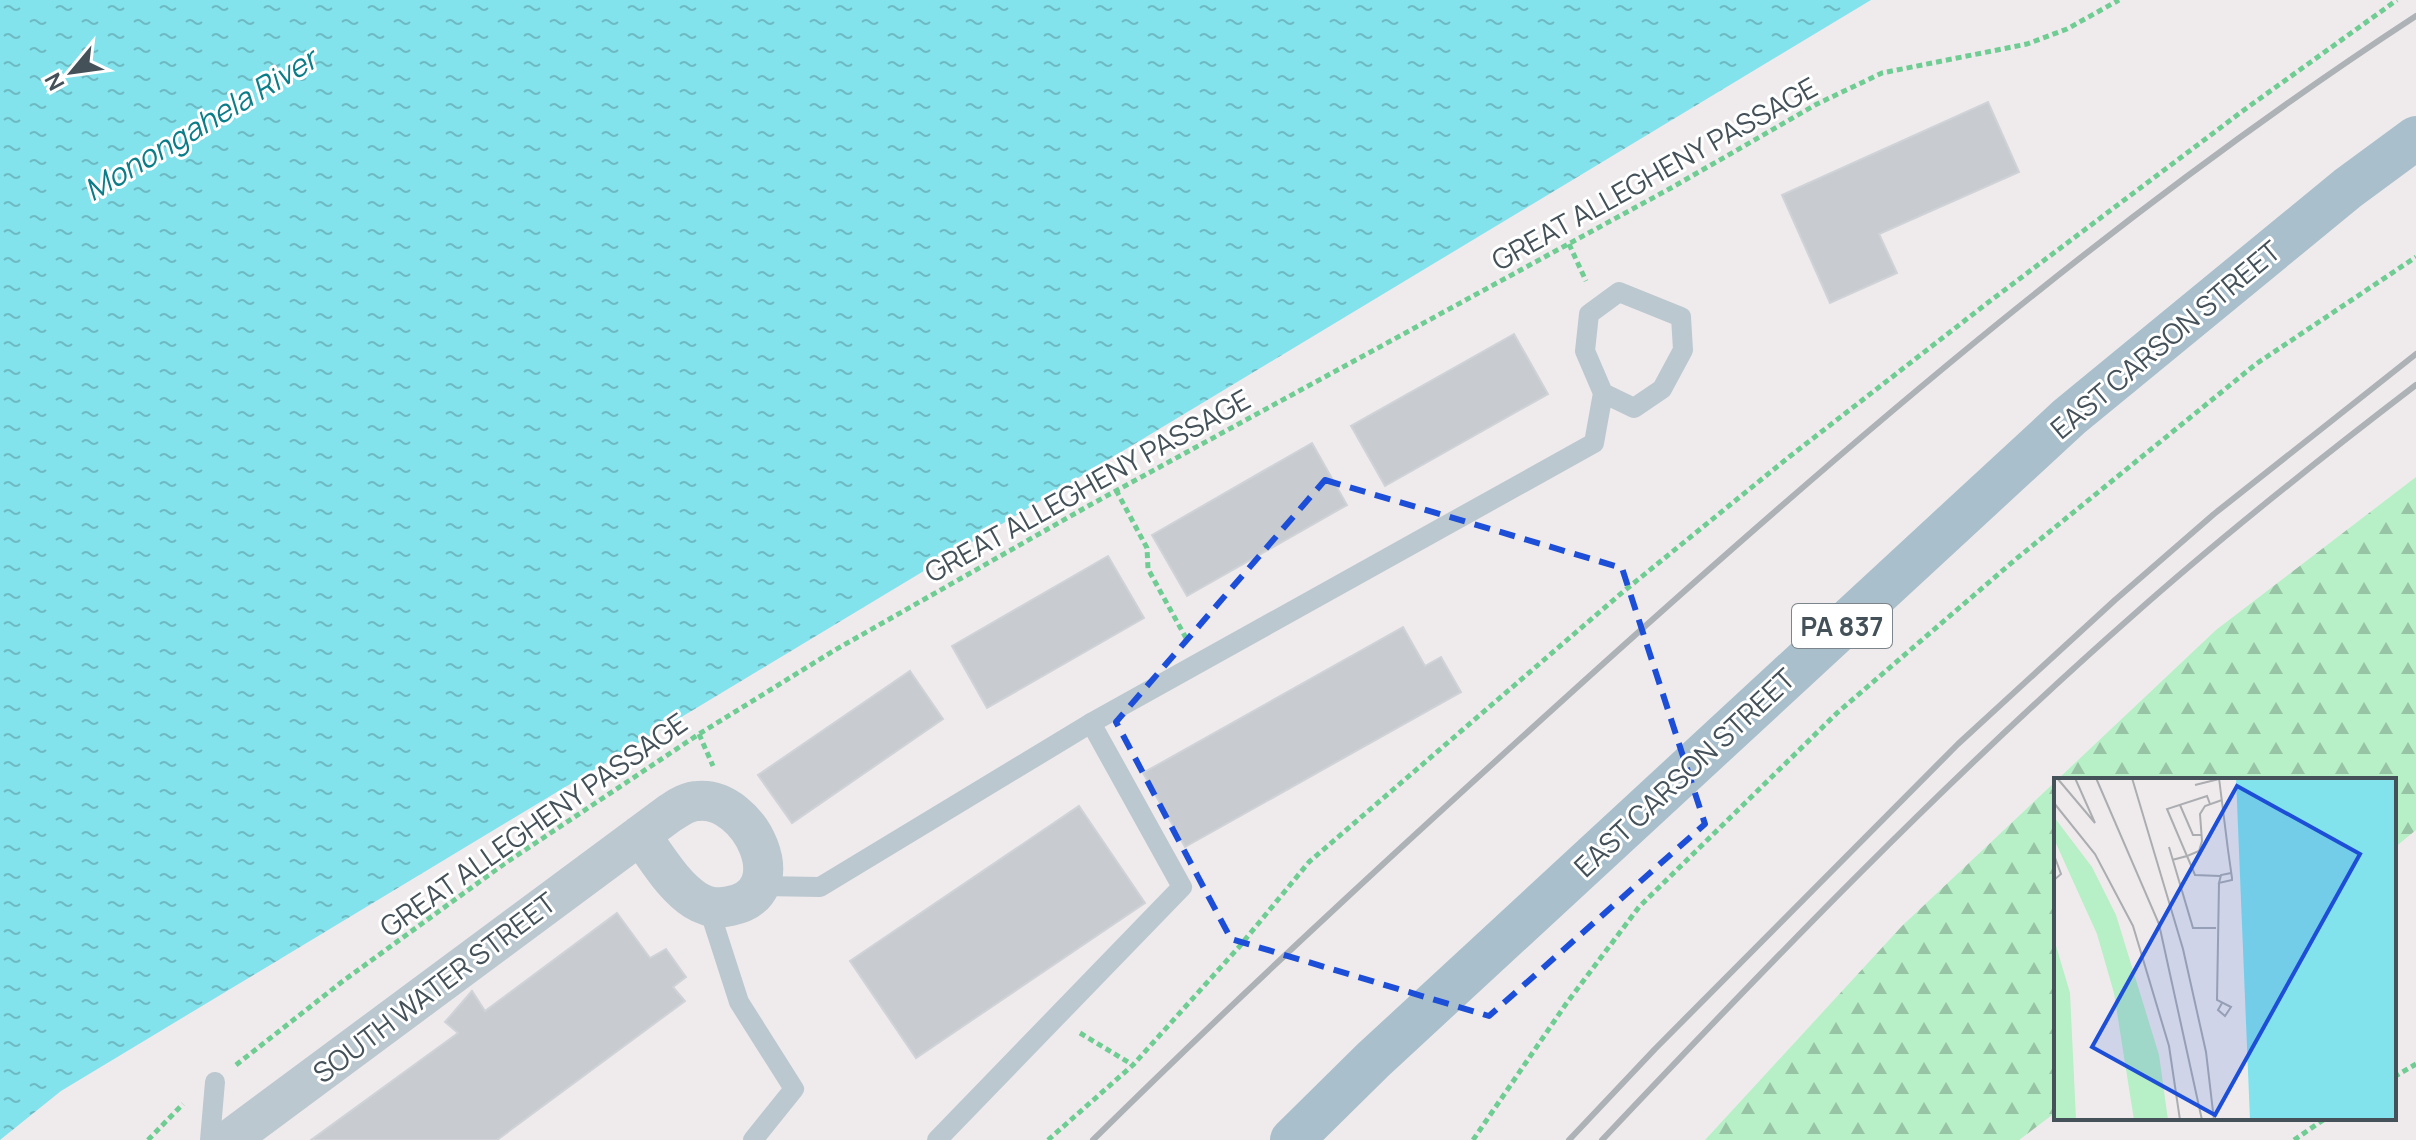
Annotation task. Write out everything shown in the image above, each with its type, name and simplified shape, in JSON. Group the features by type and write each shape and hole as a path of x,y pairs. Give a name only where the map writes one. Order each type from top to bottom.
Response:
{"main road":[{"name":"EAST CARSON STREET","path":"1292,1140 1373,1060 2069,417 2348,188 2416,138"}],"street":[{"name":"SOUTH WATER STREET","path":"229,1140 684,805 697,801 714,803 732,811 754,836 761,852 764,871 760,886"},
{"path":"640,835 682,890 697,902 716,908 735,905 760,886"}],"lane":[{"path":"760,886 820,887 1091,723 1594,443 1603,393 1585,351 1589,314 1619,292 1681,317 1683,350 1662,389 1634,408 1603,393"},
{"path":"937,1140 1182,887 1091,723"},
{"path":"708,906 739,1002 794,1089 753,1140"},
{"path":"210,1140 215,1082"}],"path":[{"name":"GREAT ALLEGHENY PASSAGE","path":"148,1140 191,1096 215,1082 343,981 504,864 699,734 835,650 1116,490 1569,244 1817,104 1882,73 2027,44 2067,29 2119,0"},
{"path":"1048,1140 1133,1065 1239,947 1309,862 1624,591 1789,457 1990,301 2244,110 2397,0"},
{"path":"1569,244 1599,307"},
{"path":"1473,1140 1566,1004 1639,907 1837,713 2016,559 2256,364 2416,257"},
{"path":"1116,490 1147,548 1148,569 1200,664"},
{"path":"1055,1018 1133,1065"},
{"path":"2396,1076 2416,1064"},
{"path":"2294,1140 2323,1120"}],"highlighted area":[{"path":"1325,480 1622,568 1705,824 1489,1016 1231,939 1116,722"}],"green space":[{"path":"2416,477 2416,830 2396,846 2396,778 2059,778 2216,630"},
{"path":"2054,783 2054,1114 2019,1140 1705,1140 1902,926"}],"water":[{"name":"Monongahela River","path":"0,0 1871,0 61,1091 0,1140"}],"building":[{"path":"1988,102 2019,172 1879,234 1897,273 1830,303 1782,195"},
{"path":"1514,334 1548,394 1385,486 1351,426"},
{"path":"1312,443 1347,505 1187,596 1152,535"},
{"path":"1108,556 1144,618 987,708 952,646"},
{"path":"1403,627 1425,666 1441,657 1461,692 1185,847 1143,773"},
{"path":"910,671 943,719 792,823 758,775"},
{"path":"1079,806 1145,903 916,1058 850,961"},
{"path":"617,913 650,958 666,949 686,977 673,987 685,1001 497,1140 311,1140 458,1033 445,1022 472,991 485,1011"}],"railway":[{"path":"1093,1140 1282,958 1475,780 1701,576 1898,406 2099,243 2308,89 2416,16"},
{"path":"1569,1140 1655,1049 1958,744 2214,514 2416,354"},
{"path":"1602,1140 1860,873 1993,743 2235,528 2416,385"}]}
